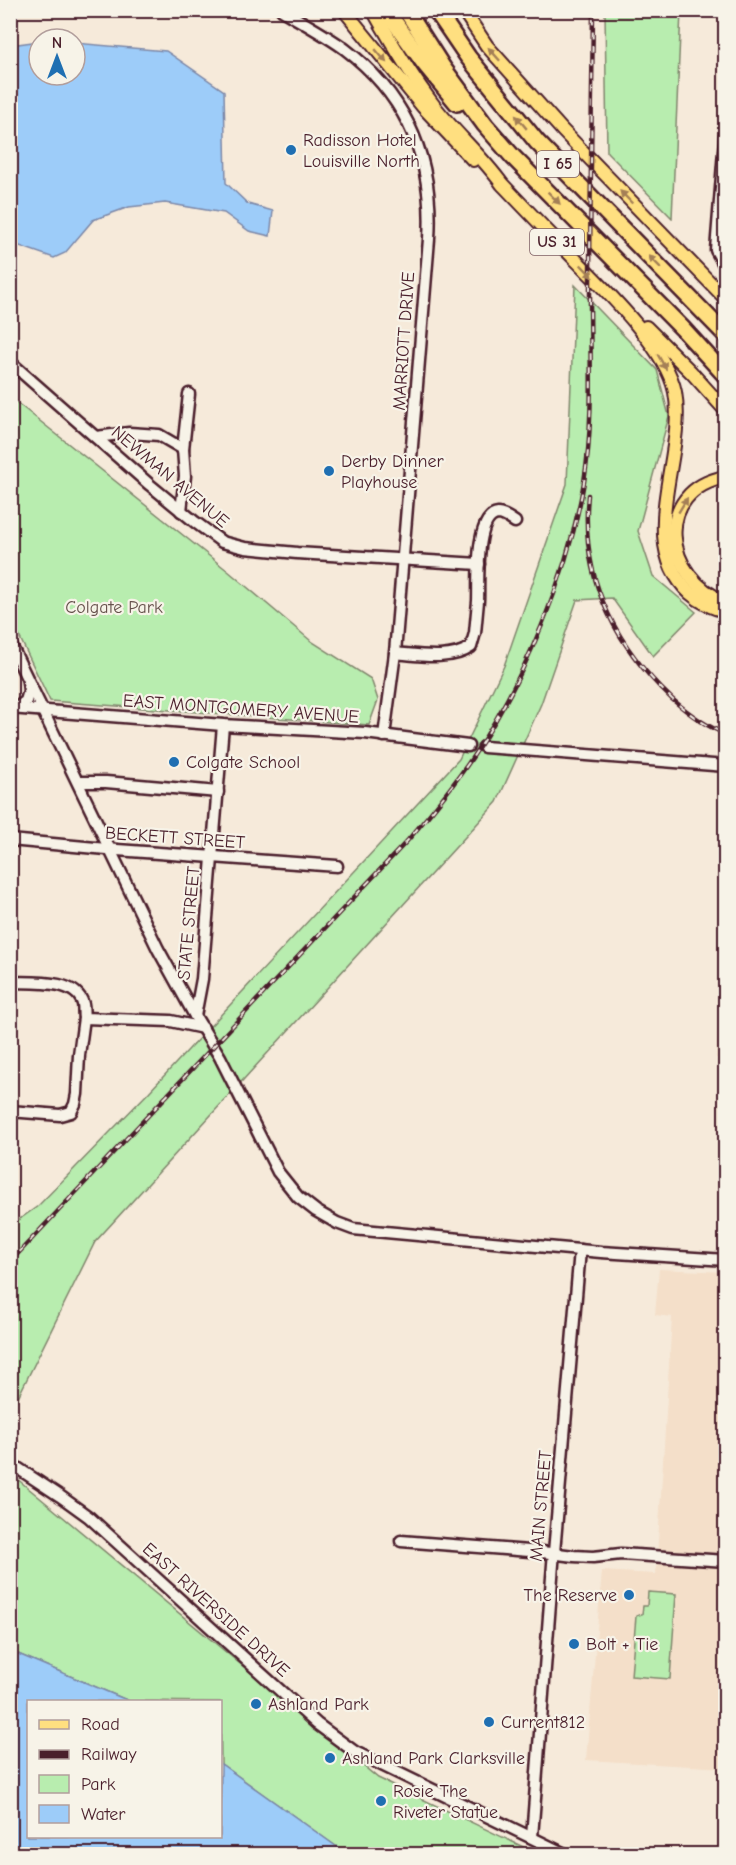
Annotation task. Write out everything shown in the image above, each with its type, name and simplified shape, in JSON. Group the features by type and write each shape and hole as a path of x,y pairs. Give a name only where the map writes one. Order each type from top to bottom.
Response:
{"highway":[{"path":"386,10 454,100 485,125"},
{"name":"I 65","path":"406,10 442,68 485,125 513,157 683,329 726,376"},
{"name":"I 65","path":"436,10 468,57 537,142 726,335"}],"main road":[{"path":"344,10 430,114 480,168 502,184"},
{"name":"US 31","path":"373,10 401,59 436,109 486,163 502,184 613,299 692,372 726,411"},
{"path":"463,10 487,46 562,131 726,299"},
{"path":"613,299 661,360 675,390 676,434 664,518 666,552 683,586 694,597 726,611"},
{"path":"726,477 703,485 687,498 677,515 674,538 677,554 687,574 705,591 726,602"}],"street":[{"name":"MARRIOTT DRIVE","path":"282,10 344,48 385,87 405,117 415,138 427,179 430,200 429,239 395,653 384,736"},
{"path":"726,126 716,250 726,268"},
{"name":"NEWMAN AVENUE","path":"10,362 181,510 222,542 233,546 297,553 479,564"},
{"path":"181,510 185,476 183,449 189,394"},
{"path":"96,437 129,433 159,435 183,449"},
{"path":"395,653 461,654 471,648 478,600 480,542 484,527 493,516 502,514 515,522"},
{"path":"10,643 45,711 158,949 220,1057 278,1172 298,1197 316,1211 353,1229 711,1261 726,1260"},
{"path":"13,709 26,701 29,691 28,679"},
{"name":"EAST MONTGOMERY AVENUE","path":"13,709 384,736 468,746"},
{"name":"STATE STREET","path":"195,1016 202,979 223,725"},
{"path":"484,747 726,766"},
{"path":"78,782 106,782 218,792"},
{"name":"BECKETT STREET","path":"10,840 110,850 337,866"},
{"path":"10,982 62,985 73,991 82,1002 84,1018 75,1104 70,1112 60,1115 10,1111"},
{"path":"84,1018 171,1021 203,1028"},
{"name":"MAIN STREET","path":"532,1837 580,1250"},
{"name":"EAST RIVERSIDE DRIVE","path":"10,1463 89,1517 317,1724 354,1752 565,1854"},
{"path":"400,1541 593,1557 621,1554 726,1561"}],"shaded area":[{"path":"725,943 726,1058 716,1058"},
{"path":"659,1269 725,1272 725,1768 586,1760 602,1571 656,1574 672,1317 655,1315"}],"green space":[{"path":"605,11 681,11 672,218 607,152"},
{"path":"575,285 657,370 669,416 638,531 653,576 696,612 653,656 612,598 577,600 541,704 497,802 95,1242 16,1401 10,1396 10,1226 38,1206 149,1092 459,759 504,666 567,484"},
{"name":"Colgate Park","path":"11,398 228,571 311,641 371,679 378,700 369,725 50,701 11,619"},
{"path":"10,1473 378,1778 538,1854 347,1854 222,1765 222,1700 127,1700 11,1651"},
{"path":"648,1592 676,1594 670,1679 631,1676 636,1616 642,1614 643,1606 647,1606"}],"water":[{"path":"27,43 27,87 87,87 87,44 166,51 224,91 226,183 248,204 273,211 270,236 249,231 224,213 165,203 129,207 93,220 65,253 54,258 11,243 11,45"},
{"path":"11,1651 127,1700 27,1700 27,1838 222,1838 222,1765 347,1854 11,1854"}],"railway":[{"path":"10,1262 408,840 472,758 510,695 527,660 556,589 567,553 577,517 587,459 591,389 593,10"},
{"path":"588,495 587,525 596,581 605,607 618,632 651,678 672,699 697,719 726,734"},
{"path":"722,1055 726,1019"}],"place":[{"name":"Radisson Hotel Louisville North","path":"291,150"},
{"name":"Derby Dinner Playhouse","path":"329,471"},
{"name":"Colgate School","path":"174,762"},
{"name":"The Reserve","path":"629,1595"},
{"name":"Bolt + Tie","path":"574,1644"},
{"name":"Ashland Park","path":"256,1704"},
{"name":"Current812","path":"489,1722"},
{"name":"Ashland Park Clarksville","path":"330,1758"},
{"name":"Rosie The Riveter Statue","path":"381,1801"}]}
